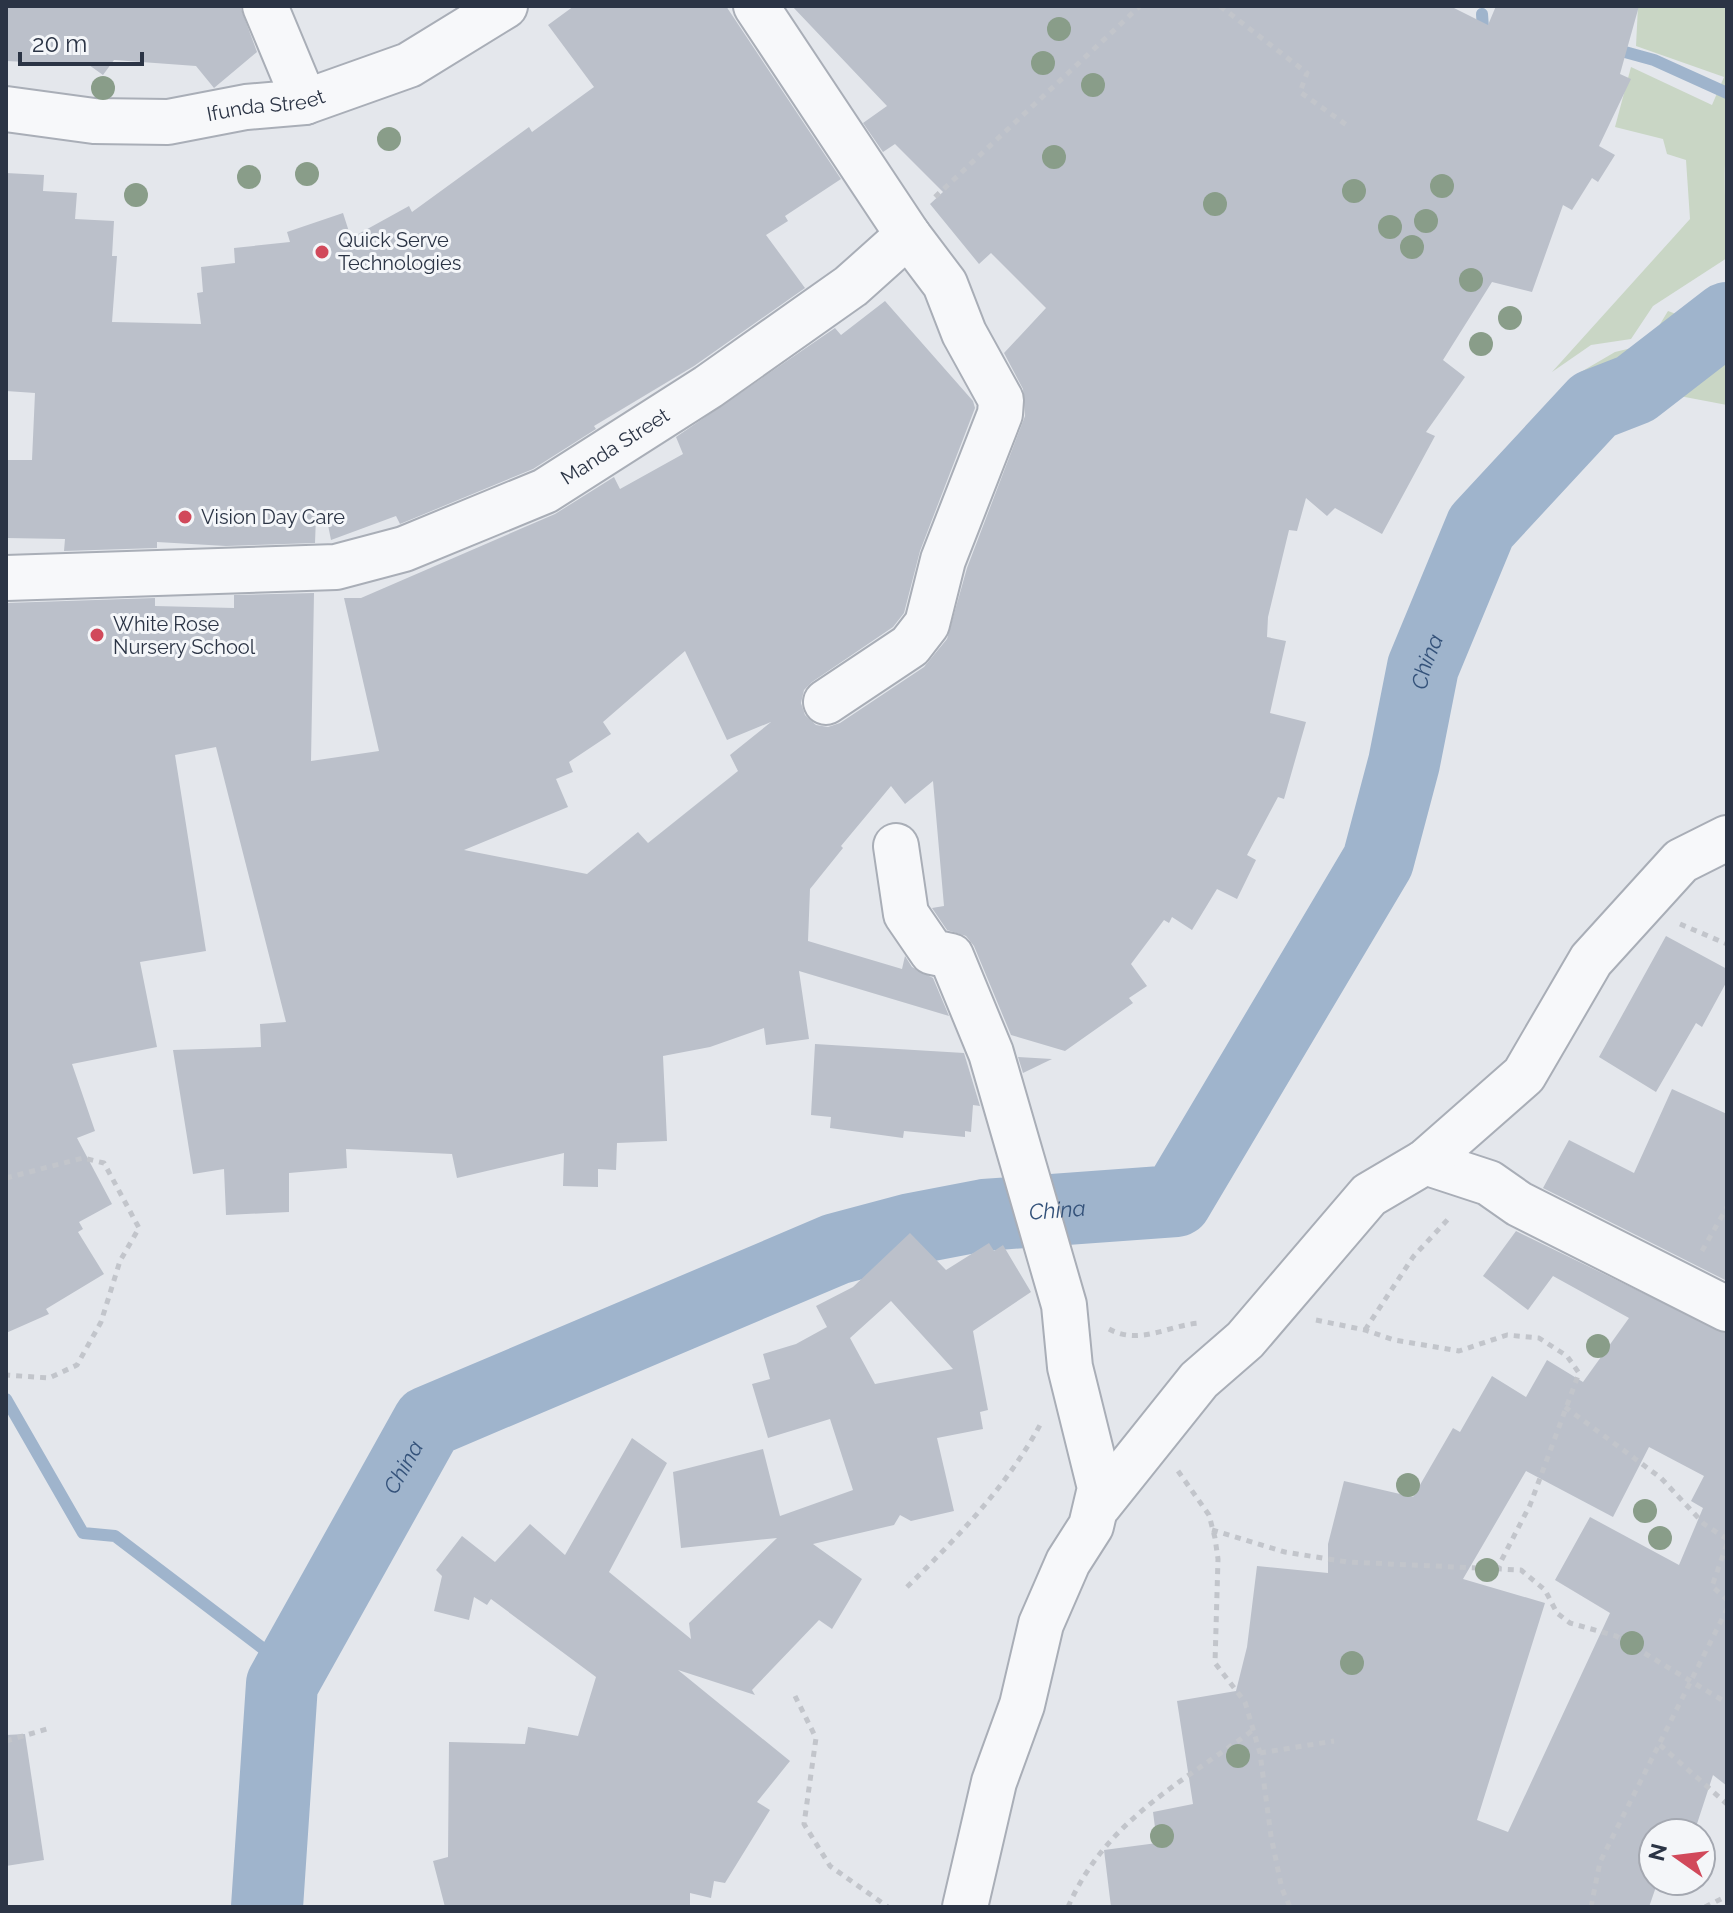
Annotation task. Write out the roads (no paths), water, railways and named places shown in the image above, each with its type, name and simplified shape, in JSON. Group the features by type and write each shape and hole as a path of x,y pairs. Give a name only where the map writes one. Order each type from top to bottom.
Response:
{"street":[{"path":"265,6 305,102"},
{"name":"Ifunda Street","path":"6,109 94,121 168,122 246,107 305,102 409,65 505,6"},
{"path":"756,6 907,234 945,284 964,333 1001,400 1000,414 943,560 927,624 910,646 826,702"},
{"name":"Manda Street","path":"6,578 336,567 404,549 545,491 708,387 825,304 907,234"},
{"path":"965,1907 994,1782 1022,1705 1041,1624 1068,1562 1091,1526 1099,1505 1199,1380 1245,1340 1369,1195 1425,1162 1524,1075 1591,960 1681,861 1727,838"},
{"path":"896,846 906,914 932,952 951,956 991,1053 1065,1312 1070,1367 1100,1488 1099,1505"},
{"path":"1425,1162 1489,1183 1519,1204 1727,1309"}],"waterway":[{"path":"1482,14 1483,28 1492,34"},
{"path":"1614,49 1654,60 1727,93"},
{"name":"China","path":"267,1907 282,1684 428,1422 836,1249 911,1229 984,1215 1176,1201 1378,861 1404,763 1423,667 1481,527 1594,405 1635,389 1727,318"},
{"path":"6,1399 83,1533 115,1536 290,1669"}],"place":[{"name":"Quick Serve Technologies","path":"322,252"},
{"name":"Vision Day Care","path":"185,517"},
{"name":"White Rose Nursery School","path":"97,635"}]}
